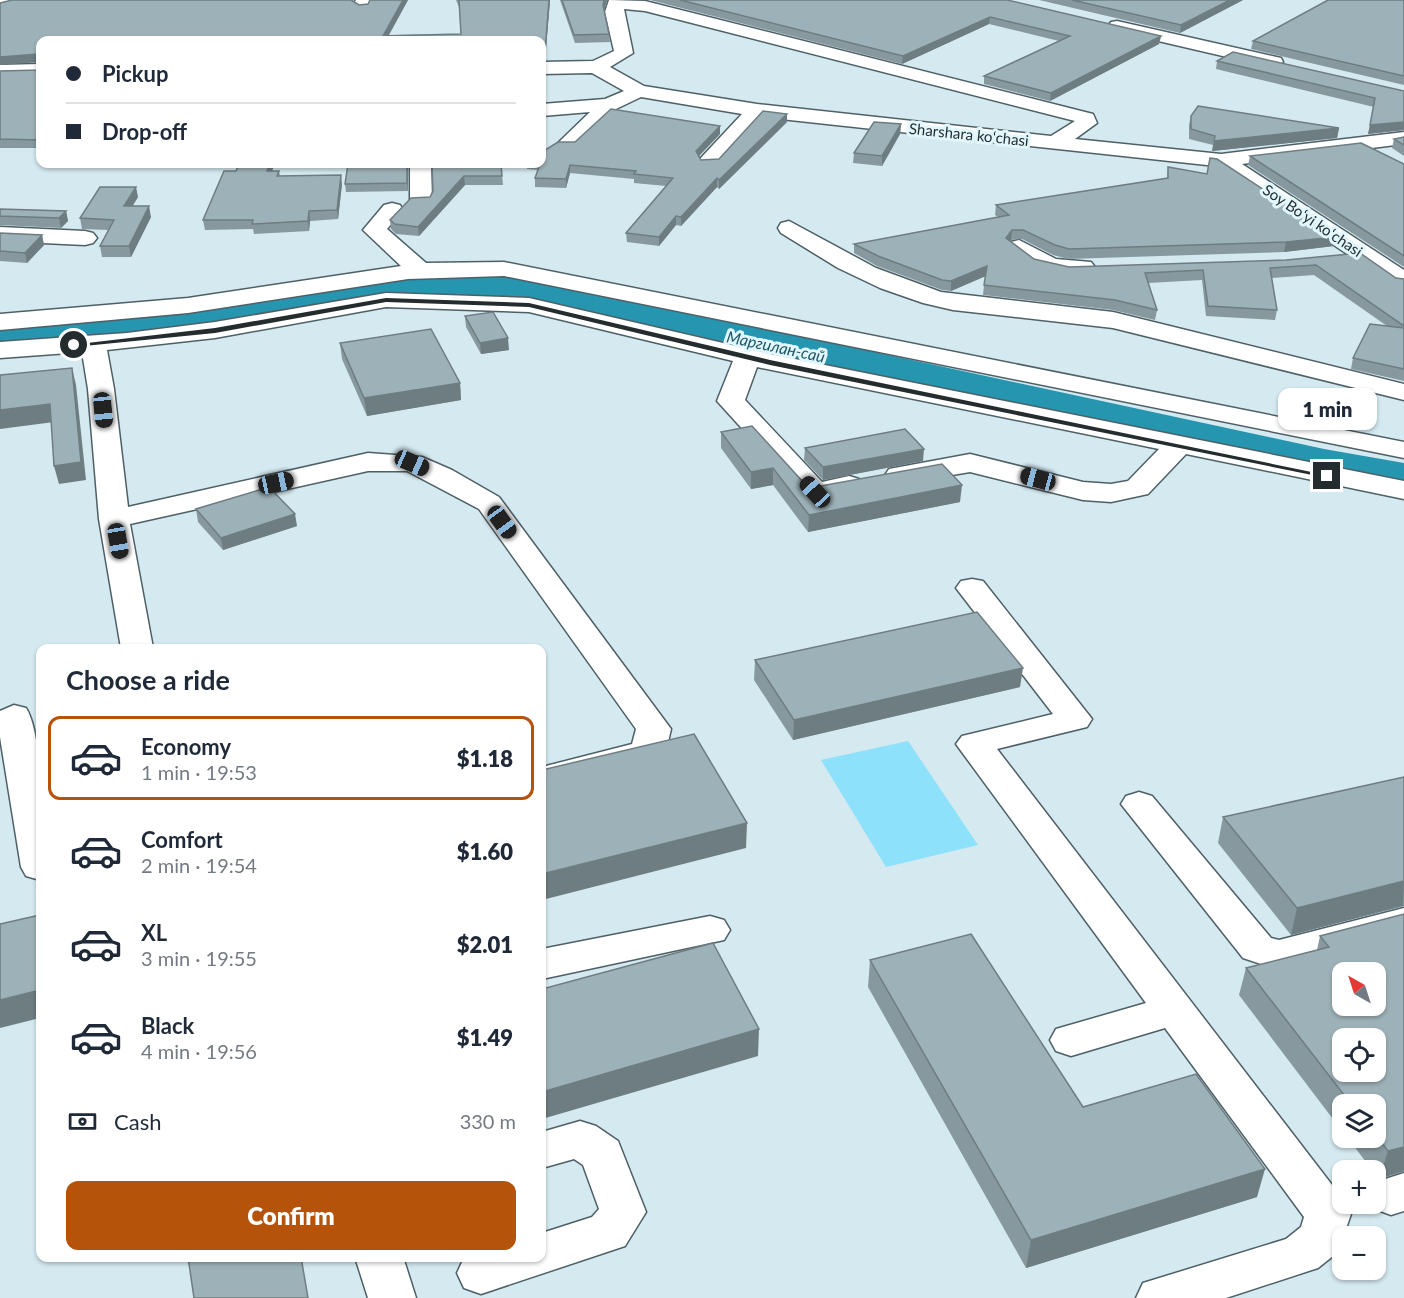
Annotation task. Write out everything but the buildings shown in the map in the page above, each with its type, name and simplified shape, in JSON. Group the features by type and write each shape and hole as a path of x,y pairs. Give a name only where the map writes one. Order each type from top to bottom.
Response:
{"street":[{"path":"0,4 12,0"},
{"path":"546,68 596,67 624,53 614,12 617,2 645,6 1086,118 1087,123 1054,143"},
{"path":"1098,21 1293,67"},
{"name":"Sharshara koʻchasi","path":"596,67 639,91 757,110 1221,160 1404,138"},
{"path":"0,71 36,70"},
{"path":"567,145 609,105 639,91"},
{"path":"546,110 609,105"},
{"path":"709,161 757,110"},
{"path":"1363,143 1394,160"},
{"name":"Soy Boʻyi koʻchasi","path":"1221,160 1404,281"},
{"path":"420,168 421,200"},
{"path":"392,210 374,230 421,271"},
{"path":"789,228 811,245 852,266 933,298 953,303 1113,320 1404,392"},
{"path":"0,234 85,238"},
{"path":"1019,247 1051,266 1104,267"},
{"path":"1329,256 1363,253"},
{"path":"0,322 112,315 421,271 475,267 504,269 1404,450"},
{"path":"0,350 93,344 215,330 386,300 529,305 747,357 1404,490"},
{"path":"93,344 101,389 114,519 136,644"},
{"path":"747,357 730,401 815,492 969,463 1083,491 1111,493 1138,488 1178,446"},
{"path":"0,365 49,361"},
{"path":"114,519 368,462 412,463 442,476 489,503 654,729 648,751 546,777"},
{"path":"972,588 1075,719 974,744 1328,1214 1321,1238 1301,1254 1160,1298"},
{"path":"18,715 36,839"},
{"path":"1139,804 1257,948 1279,955 1404,922"},
{"path":"546,963 710,930"},
{"path":"1071,1040 1175,1010"},
{"path":"546,1149 580,1139 602,1154 623,1212 608,1232 546,1252"},
{"path":"381,1262 392,1298"},
{"path":"482,1276 517,1262"}],"shaded area":[{"path":"908,741 978,845 886,867 821,760"}],"waterway":[{"name":"Маргилан-сай","path":"0,336 166,321 412,286 488,285 528,290 1324,464 1404,478"}],"route":[{"path":"74,345 215,330 386,300 529,305 770,362 1327,476"}]}
